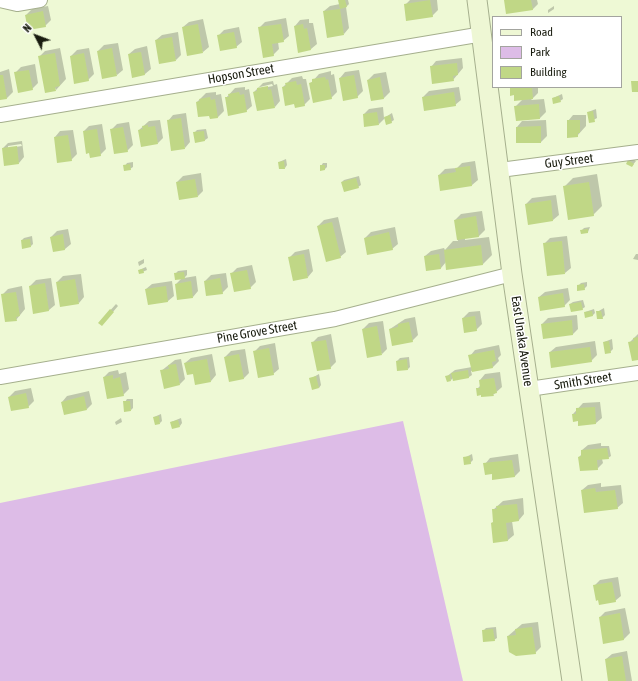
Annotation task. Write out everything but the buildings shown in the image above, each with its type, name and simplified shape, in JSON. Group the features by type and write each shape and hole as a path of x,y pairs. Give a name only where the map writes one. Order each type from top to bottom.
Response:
{"main road":[{"name":"East Unaka Avenue","path":"477,0 483,34 512,274 572,681"}],"street":[{"path":"0,0 17,4 40,0"},
{"name":"Hopson Street","path":"0,115 483,34"},
{"name":"Guy Street","path":"500,170 638,152"},
{"name":"Pine Grove Street","path":"0,377 335,319 512,274"},
{"name":"Smith Street","path":"529,389 638,372"}],"green space":[{"path":"403,421 463,681 0,681 0,503"}]}
